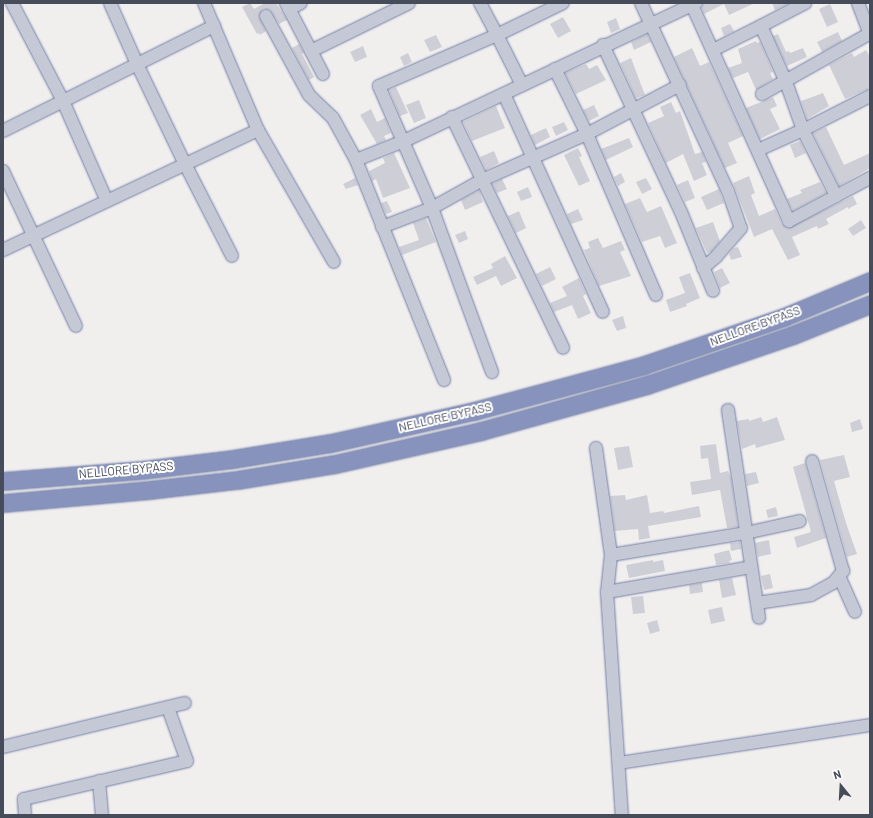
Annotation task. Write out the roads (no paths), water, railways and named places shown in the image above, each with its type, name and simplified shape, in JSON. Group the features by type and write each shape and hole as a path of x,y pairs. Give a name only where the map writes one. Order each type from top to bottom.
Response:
{"highway":[{"name":"NELLORE BYPASS","path":"3,481 142,470 234,459 331,443 474,411 644,365 784,317 870,282"},
{"name":"NELLORE BYPASS","path":"3,503 149,490 237,480 335,464 473,432 647,385 794,335 870,304"}],"street":[{"path":"12,3 63,102 107,201"},
{"path":"110,3 137,64 185,164 232,256"},
{"path":"204,3 258,130 334,262"},
{"path":"301,3 288,6 324,74"},
{"path":"311,51 409,3"},
{"path":"480,3 522,85"},
{"path":"641,3 649,24 680,85 728,191 741,228 716,257 703,268"},
{"path":"713,50 805,3"},
{"path":"762,94 870,34 858,3"},
{"path":"492,372 432,208 404,140 379,86 497,35 559,4"},
{"path":"356,160 452,118 604,45 694,4 789,221 870,178"},
{"path":"266,16 309,95 332,118 356,160 444,380"},
{"path":"3,132 214,26"},
{"path":"761,26 786,82 803,130 836,196"},
{"path":"604,45 681,212 713,291"},
{"path":"555,69 587,134 656,295"},
{"path":"382,227 432,208 482,180 587,134 633,108 680,85"},
{"path":"504,94 534,157 603,312"},
{"path":"758,150 803,130 870,96"},
{"path":"452,118 563,348"},
{"path":"3,250 258,130"},
{"path":"3,171 76,326"},
{"path":"728,410 759,618"},
{"path":"596,448 611,555 607,592 622,815"},
{"path":"757,604 811,595 833,583 843,571 812,461"},
{"path":"611,555 746,533 800,521"},
{"path":"607,592 751,567"},
{"path":"839,576 855,612"},
{"path":"3,747 185,703"},
{"path":"25,815 24,799 187,761 168,708"},
{"path":"619,763 870,725"},
{"path":"99,781 102,815"}]}
